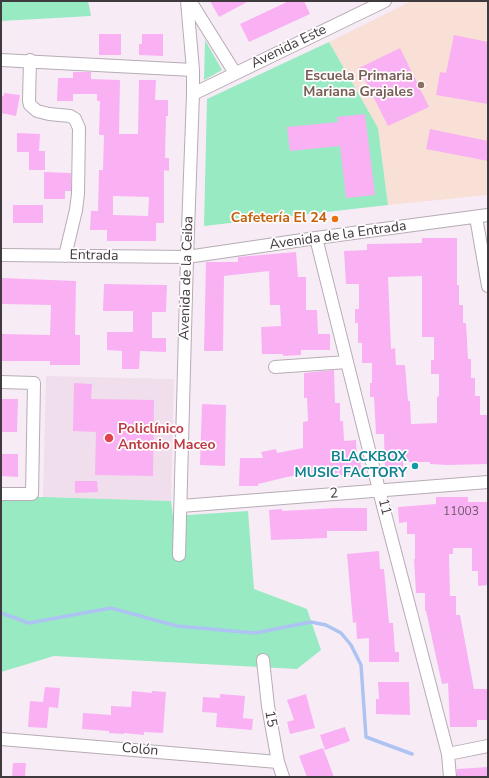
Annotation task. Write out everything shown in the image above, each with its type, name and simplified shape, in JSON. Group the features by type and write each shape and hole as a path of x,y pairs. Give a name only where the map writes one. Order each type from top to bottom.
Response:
{"street":[{"name":"Avenida de la Ceiba","path":"179,555 193,94 193,70 188,1"},
{"name":"Avenida de la Ceiba","path":"188,1 235,74"},
{"name":"Avenida Este","path":"193,94 385,1"},
{"path":"1,60 30,60 193,70"},
{"path":"30,60 30,105 33,108 43,112 70,116 75,119 79,128 78,199 65,256"},
{"path":"482,216 488,286"},
{"name":"Avenida de la Entrada","path":"187,257 482,216"},
{"name":"11","path":"316,238 448,754 450,777"},
{"name":"Entrada","path":"1,255 187,257"},
{"path":"276,367 347,362"},
{"path":"1,382 34,383 32,494 1,494"},
{"name":"2","path":"181,506 488,482"},
{"name":"15","path":"263,660 268,706 278,762 283,777"},
{"name":"Colón","path":"1,739 278,762"},
{"path":"448,754 488,746"}],"shaded area":[{"name":"Escuela Primaria Mariana Grajales","path":"411,1 487,1 488,195 388,205 378,128 329,42"},
{"name":"Policlínico Antonio Maceo","path":"46,376 174,379 171,501 43,497"}],"green space":[{"path":"1,1 88,1 91,16 1,21"},
{"path":"205,40 222,70 204,80"},
{"path":"329,42 378,128 388,205 204,226 207,99"},
{"path":"43,497 171,501 173,516 248,511 254,589 307,609 321,650 297,669 54,656 1,672 1,498"}],"building":[{"path":"210,1 249,1 219,17"},
{"path":"289,1 304,1 310,14 249,42 240,24"},
{"path":"99,34 121,34 121,55 99,55"},
{"path":"142,34 163,34 163,56 139,55 139,44 142,44"},
{"path":"454,35 488,42 488,104 436,95 440,72 446,73"},
{"path":"400,48 429,107 388,126 359,68"},
{"path":"73,72 91,72 91,79 120,80 119,134 138,134 139,80 156,80 155,100 168,100 165,158 169,158 169,171 164,170 164,223 156,223 156,241 107,241 107,230 90,230 91,211 98,211 99,170 103,170 104,135 99,135 100,101 97,101 97,94 73,94 73,101 57,101 58,78 73,78","holes":["113,196 149,197 148,216 113,215"]},
{"path":"4,93 20,95 16,116 1,113 1,95 4,96"},
{"path":"365,114 375,195 346,198 340,146 290,151 287,127 338,122 337,117"},
{"path":"430,129 488,141 488,161 426,149"},
{"path":"17,133 40,134 39,151 45,151 45,170 29,170 29,152 17,152"},
{"path":"44,172 71,173 71,191 65,191 65,199 44,199"},
{"path":"13,205 43,205 43,223 13,223"},
{"path":"422,238 457,238 457,285 459,285 459,305 463,305 463,323 466,323 468,359 471,359 471,378 475,378 475,396 480,396 480,415 488,415 488,464 447,465 430,464 430,462 403,462 403,471 385,471 384,434 376,434 374,397 370,397 372,363 362,363 362,343 358,343 358,323 355,323 355,309 359,309 359,284 346,284 344,251 367,250 367,244 422,243","holes":["422,276 422,337 434,337 434,360 431,360 431,374 439,374 437,423 411,424 410,401 408,401 405,365 396,365 395,348 391,349 388,277"]},
{"path":"296,252 298,277 306,277 306,310 317,310 318,334 330,334 330,350 301,350 301,355 283,356 283,354 262,354 261,327 281,326 280,305 270,305 269,271 224,276 223,351 204,351 206,262 238,262 238,257"},
{"path":"1,278 76,281 75,335 80,335 80,365 50,365 50,361 1,361 1,334 50,335 51,305 1,304"},
{"path":"104,284 167,285 166,312 152,312 152,338 166,338 166,352 140,351 139,369 122,369 122,351 107,350 107,332 133,332 133,311 103,311"},
{"path":"334,370 335,403 340,403 340,421 343,421 344,441 356,440 357,458 360,458 362,474 335,476 335,470 312,477 311,473 287,477 258,484 258,486 239,486 240,458 263,458 261,452 276,449 277,453 303,448 303,422 308,421 307,398 304,398 304,373"},
{"path":"74,383 92,384 91,399 154,400 153,476 95,475 96,432 73,431"},
{"path":"1,399 18,399 17,432 1,432"},
{"path":"202,404 226,405 225,466 200,465"},
{"path":"1,454 18,454 18,477 1,476"},
{"path":"75,481 97,481 98,492 75,493"},
{"path":"436,497 468,497 468,502 488,502 488,585 478,586 478,571 472,571 472,548 453,548 453,554 449,554 450,596 456,596 456,615 460,615 474,689 488,689 488,720 477,720 477,727 450,727 448,683 442,684 425,611 425,593 416,593 414,559 415,534 407,534 407,522 399,523 398,507 436,504"},
{"path":"367,508 367,531 327,531 327,538 271,540 269,510 282,509 282,511"},
{"path":"379,551 380,569 384,569 389,623 393,623 395,652 399,652 399,662 369,662 369,638 357,639 356,622 353,623 347,554"},
{"path":"378,682 409,682 410,715 376,714 376,699 379,699"},
{"path":"45,687 60,688 58,708 49,707 47,728 28,727 30,701 43,702"},
{"path":"132,691 152,693 152,691 166,692 163,733 144,732 144,735 109,733 109,731 82,729 83,713 111,715 111,706 131,707"},
{"path":"220,694 245,696 243,718 253,719 252,730 216,727 217,713 202,712 203,697 220,698"},
{"path":"306,694 315,728 290,734 287,722 294,720 287,700"},
{"path":"345,727 350,741 325,750 320,735"},
{"path":"323,748 334,777 307,777 299,756"},
{"path":"13,763 26,763 25,777 12,777"},
{"path":"488,767 488,777 457,777 457,769"}],"waterway":[{"path":"1,613 29,623 111,608 177,626 255,633 311,622 326,625 341,633 351,645 361,665 366,737 412,754"}],"place":[{"name":"Escuela Primaria Mariana Grajales","path":"421,85"},
{"name":"Cafetería El 24","path":"335,219"},
{"name":"Policlínico Antonio Maceo","path":"109,438"},
{"name":"BLACKBOX MUSIC FACTORY","path":"415,466"}]}
